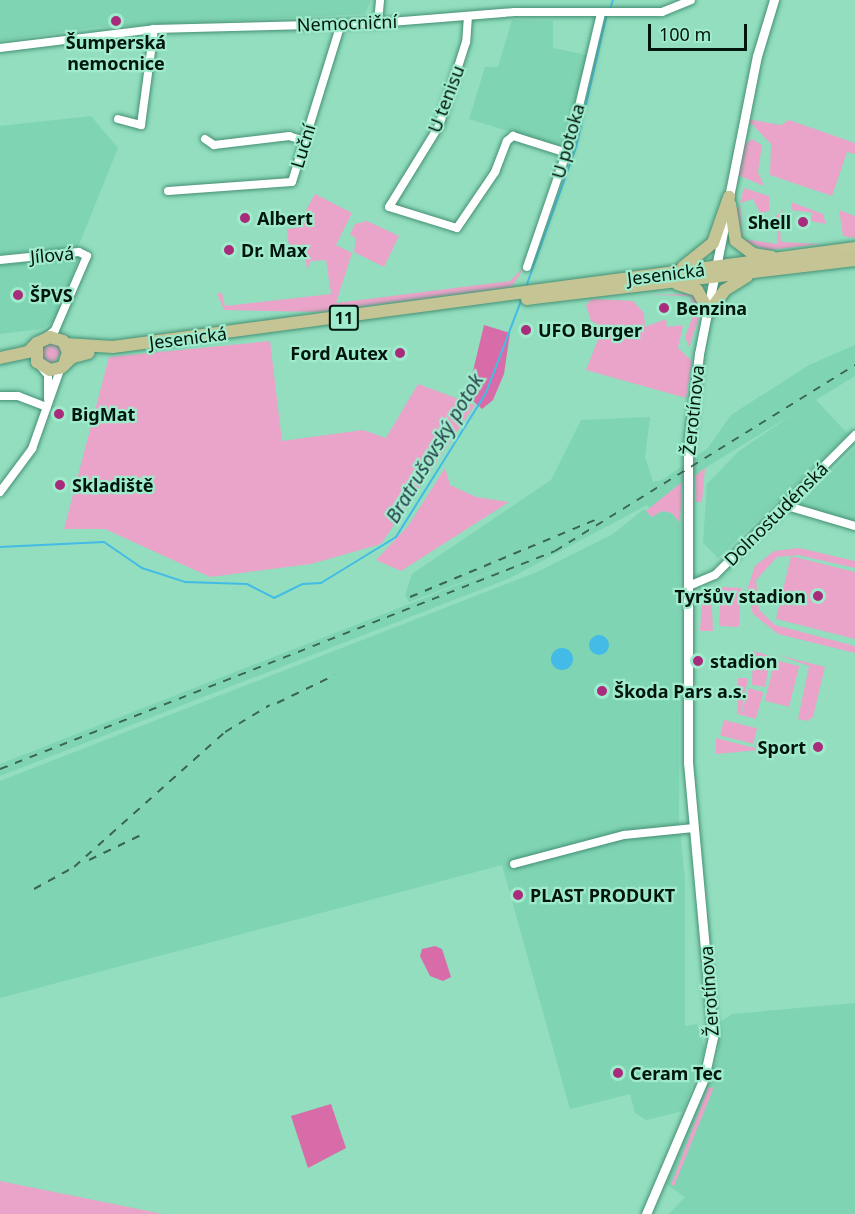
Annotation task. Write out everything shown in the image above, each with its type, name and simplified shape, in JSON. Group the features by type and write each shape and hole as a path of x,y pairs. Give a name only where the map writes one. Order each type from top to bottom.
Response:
{"main road":[{"path":"729,197 731,228 741,246 786,259"},
{"path":"667,278 708,250 729,197"},
{"name":"Jesenická","path":"0,359 28,352 42,340 113,347 716,272 855,248"},
{"name":"Jesenická","path":"716,272 752,273 855,260"},
{"path":"667,278 696,291 709,312 725,290 752,273"},
{"path":"40,366 42,340"},
{"path":"63,366 65,344"},
{"name":"Jesenická","path":"0,359 40,366 63,366 113,347"}],"street":[{"path":"378,23 380,0"},
{"name":"Nemocniční","path":"0,48 154,29 378,23 468,16 662,12 692,0"},
{"name":"Žerotínova","path":"646,1214 712,1051 713,1010 688,763 691,585 688,439 729,197 757,56 774,0"},
{"name":"U potoka","path":"527,267 567,153 606,12"},
{"name":"U tenisu","path":"468,16 466,42 439,126 389,207 457,228 495,172 507,141 513,136 567,153"},
{"name":"Luční","path":"168,191 288,185 341,24"},
{"path":"118,119 141,125 154,29"},
{"path":"205,139 214,145 289,136 304,141"},
{"name":"Jílová","path":"0,260 85,254 87,263 68,304 42,340"},
{"name":"Jílová","path":"65,344 61,333 68,304"},
{"path":"40,366 48,375 47,407"},
{"path":"0,492 23,468 63,366"},
{"path":"0,396 47,407"},
{"name":"Dolnostudénská","path":"691,585 715,575 855,435"},
{"path":"784,506 855,526"},
{"path":"514,864 624,835 694,828"}],"shaded area":[{"name":"Šumperská nemocnice","path":"0,0 371,0 365,14 97,27 0,41"},
{"path":"512,20 553,21 553,48 587,55 562,148 469,119 485,67 498,67"},
{"path":"91,116 118,148 78,247 0,254 0,126"},
{"path":"747,119 781,125 789,120 855,143 855,154 847,152 832,196 770,175 771,144"},
{"path":"752,139 762,145 758,172 764,186 738,175 741,147"},
{"path":"744,188 769,196 769,211 760,213 753,199 740,203 743,237 737,213"},
{"path":"315,194 352,213 336,245 352,253 336,303 510,281 525,266 512,287 320,312 224,310 217,293 222,293 225,306 331,294 326,260 311,261 307,270 305,253 291,254 288,240 287,229 296,228"},
{"path":"791,202 823,214 826,224 810,221 813,213 792,210"},
{"path":"784,209 779,216 781,242 822,244 768,250 744,242 743,239 778,244 776,216"},
{"path":"839,210 855,216 855,238 843,236"},
{"path":"367,221 399,236 384,267 354,252 356,238 350,235 355,224"},
{"path":"79,257 56,320 41,329 0,334 0,265"},
{"path":"687,294 696,298 701,312 689,347 685,337 697,305 692,305 690,296 648,295"},
{"path":"592,299 633,301 644,313 645,327 666,319 667,327 683,325 678,348 692,361 686,398 586,370 603,327 591,321 586,305"},
{"path":"484,325 510,333 504,374 493,400 482,409 467,396"},
{"path":"270,341 282,441 363,430 386,438 418,384 475,405 381,544 311,564 210,577 105,529 64,529 109,357"},
{"path":"56,342 63,351 52,365 42,360 42,346"},
{"path":"855,345 855,376 705,468 652,511 647,505 510,578 0,776 0,764 524,559 409,602 405,595 412,574 551,480 581,420 650,417 645,457 653,482 662,480 708,448 731,415 809,365"},
{"path":"815,399 848,434 718,558 703,543 707,484 739,451"},
{"path":"855,448 855,521 796,506 804,500"},
{"path":"445,468 450,485 476,497 509,502 401,571 376,560 408,526"},
{"path":"705,468 702,502 696,502 695,476"},
{"path":"682,482 680,523 672,513 662,511 652,517 646,511"},
{"path":"644,509 652,517 662,511 672,513 680,523 679,820 685,881 685,1026 697,1024 705,1049 683,1111 646,1120 635,1113 630,1094 570,1109 502,865 0,998 0,781 537,572 613,534"},
{"path":"799,548 855,561 855,568 798,555 777,557 756,580 759,610 775,625 855,646 855,653 778,634 753,614 747,590 755,566 774,551"},
{"name":"Tyršův stadion","path":"791,556 855,572 855,639 776,619"},
{"path":"721,587 741,588 739,627 719,626"},
{"path":"711,590 713,631 700,631 702,601"},
{"path":"753,651 771,656 765,687 752,685"},
{"path":"778,655 825,667 813,717 807,721 798,719 809,666"},
{"path":"775,660 799,666 789,707 765,701"},
{"path":"738,678 748,678 741,715 737,714"},
{"path":"749,688 763,692 756,719 741,715"},
{"path":"724,720 757,728 753,744 720,736"},
{"path":"716,738 755,748 757,741 770,744 769,749 716,754"},
{"path":"435,946 442,949 451,977 443,981 430,976 420,956 422,949"},
{"path":"855,1003 855,1214 669,1214 685,1197 666,1184 717,1059 720,1022 732,1014"},
{"path":"714,1087 674,1186 671,1185 708,1088"},
{"path":"331,1104 346,1148 308,1168 291,1116"},
{"path":"0,1181 163,1214 0,1214"}],"water":[{"path":"595,635 603,635 609,641 609,649 603,655 595,655 589,649 589,641"},
{"path":"562,648 570,651 573,659 570,667 562,670 554,667 551,659 554,651"}],"waterway":[{"name":"Bratrušovský potok","path":"610,9 613,0"},
{"name":"Bratrušovský potok","path":"526,287 576,147 607,14"},
{"name":"Bratrušovský potok","path":"0,547 104,542 142,568 185,582 247,584 274,598 303,584 321,583 396,537 486,393 522,298"}],"railway":[{"path":"0,769 555,551 855,365"},
{"path":"410,597 595,520"},
{"path":"277,703 335,675"},
{"path":"34,889 74,867 225,732 270,705"},
{"path":"89,860 143,834"}],"place":[{"name":"Šumperská nemocnice","path":"116,21"},
{"name":"Albert","path":"245,218"},
{"name":"Shell","path":"803,222"},
{"name":"Dr. Max","path":"229,250"},
{"name":"ŠPVS","path":"18,295"},
{"name":"Benzina","path":"664,308"},
{"name":"UFO Burger","path":"526,330"},
{"name":"Ford Autex","path":"400,353"},
{"name":"BigMat","path":"59,414"},
{"name":"Skladiště","path":"60,485"},
{"name":"Tyršův stadion","path":"818,596"},
{"name":"stadion","path":"698,661"},
{"name":"Škoda Pars a.s.","path":"602,691"},
{"name":"Sport","path":"818,747"},
{"name":"PLAST PRODUKT","path":"518,895"},
{"name":"Ceram Tec","path":"618,1073"}]}
